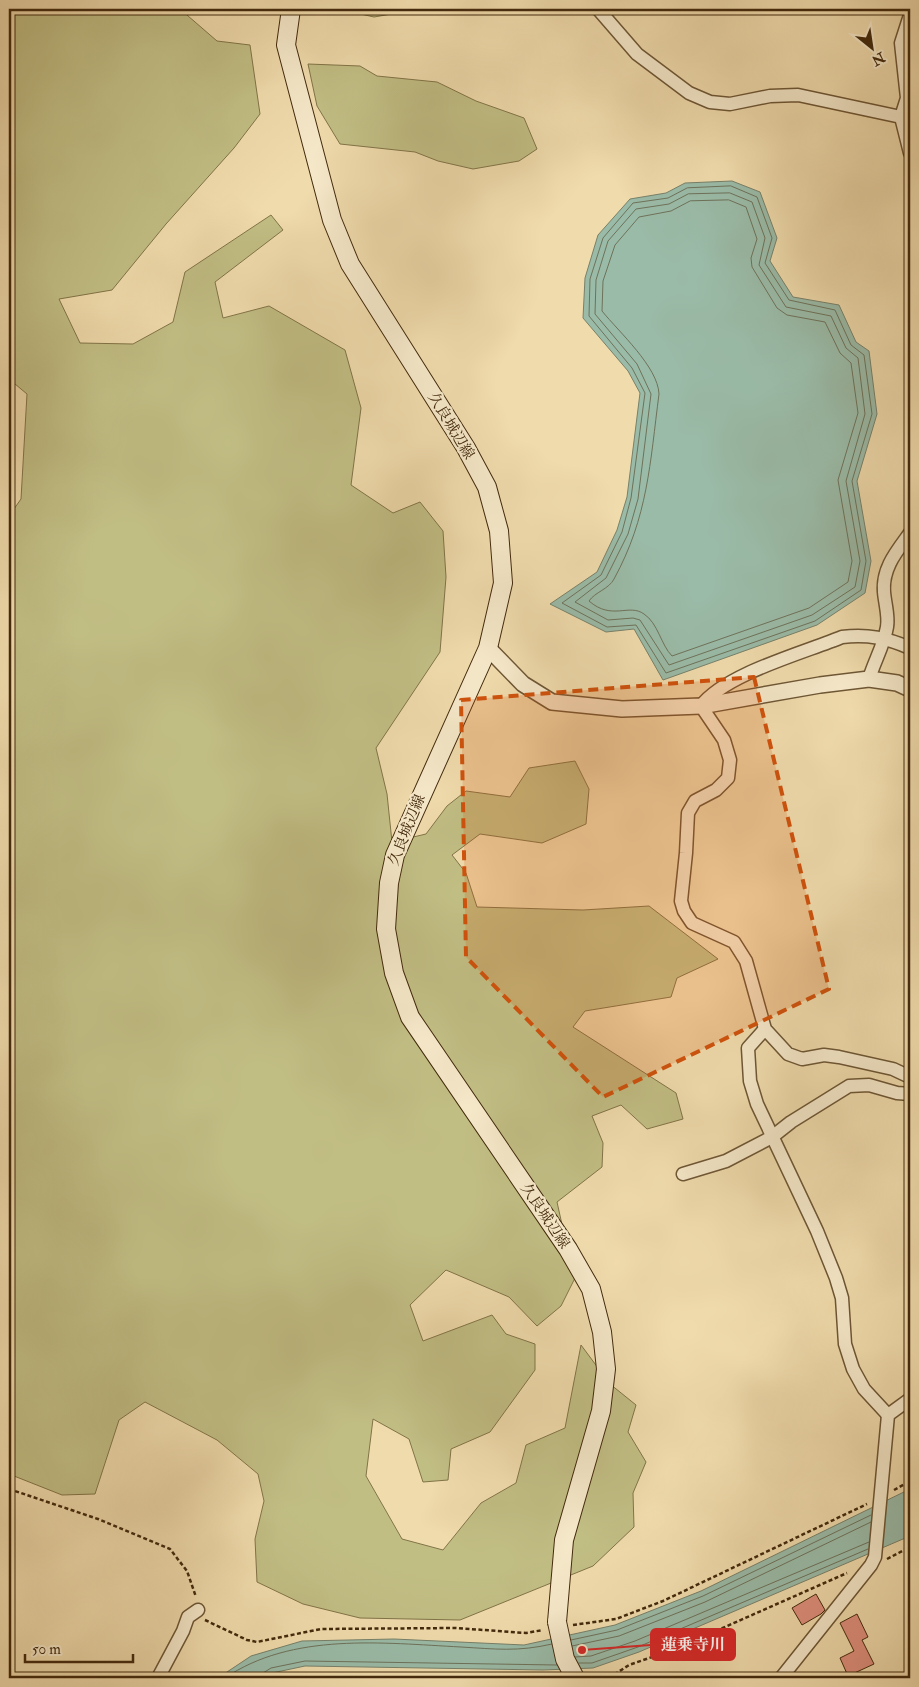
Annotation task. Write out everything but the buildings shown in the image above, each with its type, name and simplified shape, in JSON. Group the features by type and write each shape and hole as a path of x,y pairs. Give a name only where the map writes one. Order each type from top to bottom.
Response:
{"main road":[{"name":"久良城辺線","path":"291,9 286,45 332,220 350,264 466,448 487,487 499,531 503,583 488,648 394,855 389,884 386,929 394,973 410,1018 568,1248 591,1289 602,1332 606,1369 601,1410 564,1540 557,1626 565,1659 575,1678"}],"street":[{"path":"598,9 636,54 689,92 710,102 730,104 770,96 798,96 901,117"},
{"path":"910,15 901,42 907,98 901,117 910,153"},
{"path":"869,679 885,638 888,624 884,590 885,574 891,559 910,533"},
{"path":"701,706 710,695 730,681 842,637 859,635 885,638 910,648"},
{"path":"488,648 522,684 552,702 622,709 701,706 820,685 869,679 897,683 910,689"},
{"path":"701,706 709,721 724,740 730,760 728,778 716,790 695,801 688,813 681,901 684,911 692,924 734,942 746,961 765,1029 788,1054 802,1059 824,1055 839,1057 893,1069 910,1077"},
{"path":"765,1029 748,1048 753,1089 772,1137 817,1231 836,1278 842,1298 846,1344 852,1370 864,1389 888,1415"},
{"path":"683,1174 726,1161 772,1137 791,1122 849,1086 869,1085 897,1093 910,1094"},
{"path":"781,1678 873,1561 888,1415 910,1399"},
{"path":"158,1678 183,1631 188,1617 198,1610"}],"path":[{"path":"9,1490 98,1520 170,1549 187,1571 195,1591 198,1610 202,1618 218,1628 257,1642 321,1630 456,1628 526,1633 557,1626 616,1618 663,1601 879,1500 910,1481"},
{"path":"609,1678 629,1665 675,1649 873,1561 910,1547"},
{"path":"306,1678 323,1675 523,1678"}],"highlighted area":[{"path":"754,677 829,989 603,1097 466,957 461,700"}],"shaded area":[{"path":"9,9 180,9 217,41 250,45 260,114 234,148 166,224 112,290 59,299 80,343 133,344 173,322 185,272 271,215 283,230 215,282 223,318 269,306 345,350 361,408 351,485 393,513 420,502 443,531 446,577 440,652 376,748 387,794 392,842 426,834 447,806 466,791 510,797 529,768 575,761 589,789 586,824 542,843 480,834 452,855 466,873 477,907 583,910 649,906 718,959 677,978 671,997 585,1011 573,1027 676,1093 683,1119 647,1129 621,1105 592,1116 603,1143 602,1167 557,1202 563,1229 584,1260 561,1306 537,1326 509,1297 446,1270 410,1305 423,1341 492,1315 506,1334 535,1344 535,1370 490,1432 451,1449 448,1480 423,1482 409,1439 373,1419 366,1476 402,1539 443,1550 481,1503 516,1483 526,1445 565,1428 581,1345 610,1384 636,1405 628,1432 646,1462 633,1493 634,1527 593,1566 460,1620 360,1618 303,1604 257,1582 255,1539 264,1501 258,1474 217,1440 145,1402 119,1420 95,1494 62,1495 9,1474 9,516 21,499 27,394 9,379"},
{"path":"338,9 421,9 374,17"},
{"path":"308,64 360,66 377,76 437,82 476,101 524,118 537,149 519,161 473,169 438,161 415,152 340,144 317,106"}],"water":[{"path":"732,181 760,192 777,238 770,261 793,297 839,305 856,342 869,351 877,414 857,481 871,561 865,593 817,625 663,680 634,629 606,632 550,604 597,572 617,530 627,497 640,393 628,371 583,318 585,278 598,235 630,199 666,193 685,183"},
{"path":"910,1489 910,1536 639,1652 593,1668 543,1670 305,1666 272,1673 264,1678 218,1678 251,1656 302,1641 394,1639 524,1645 615,1625 701,1591"}],"place":[{"name":"蓮乗寺川","path":"582,1650"}]}
